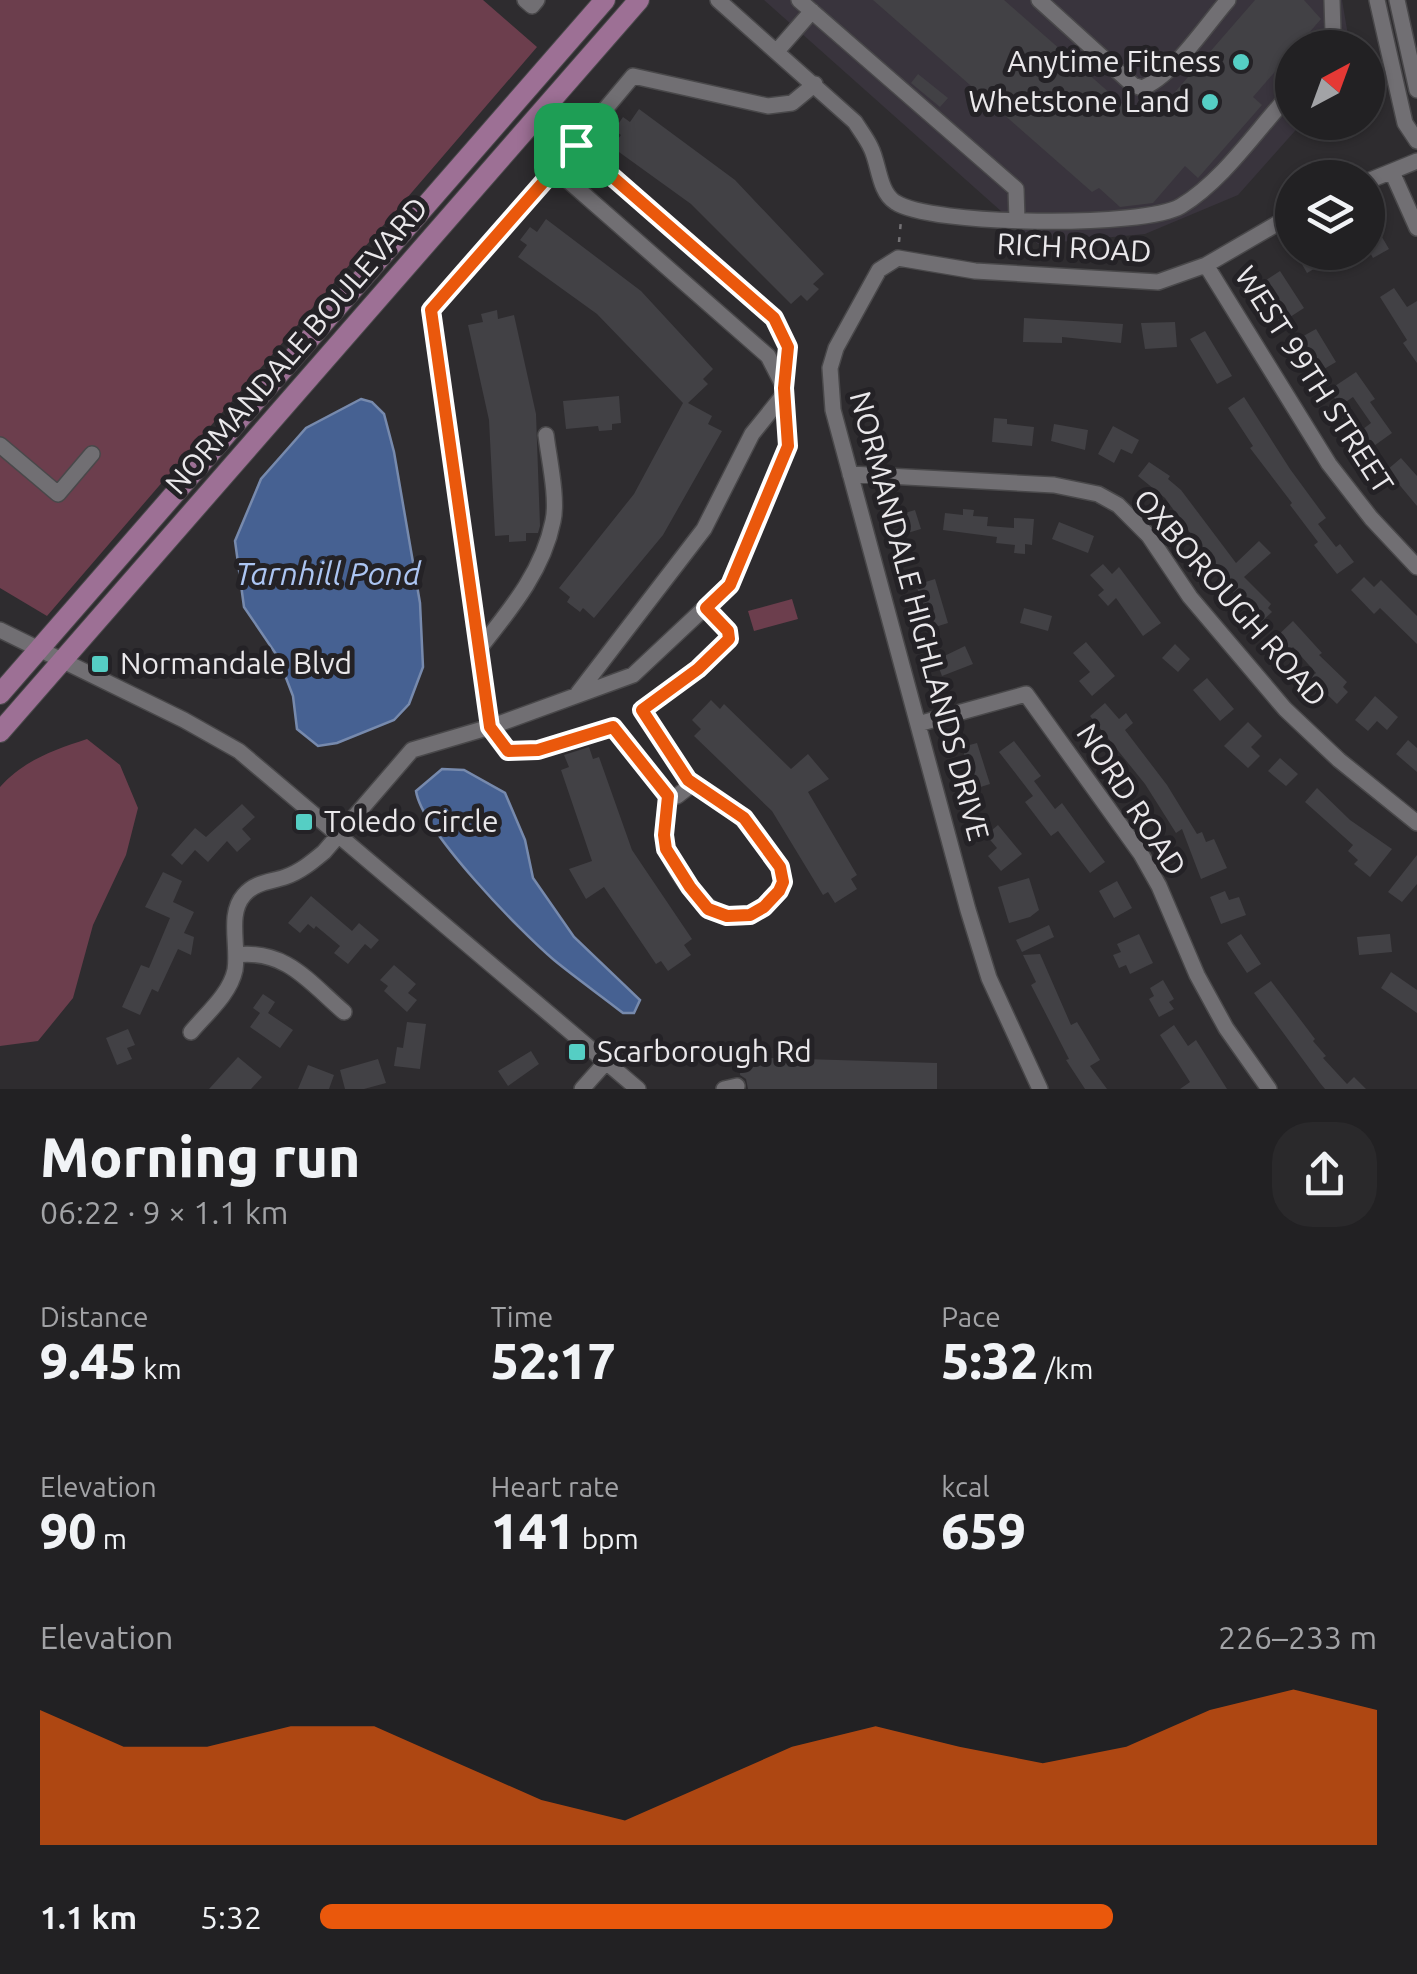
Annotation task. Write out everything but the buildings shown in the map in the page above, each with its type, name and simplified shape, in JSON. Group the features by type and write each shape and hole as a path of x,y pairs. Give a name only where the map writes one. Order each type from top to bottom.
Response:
{"main road":[{"name":"NORMANDALE BOULEVARD","path":"0,694 605,0"},
{"name":"NORMANDALE BOULEVARD","path":"0,732 639,0"}],"street":[{"path":"525,0 532,6 536,0"},
{"path":"718,0 855,122 876,158 883,187 902,206 979,218 1062,222 1156,216 1179,207 1209,185 1275,111"},
{"path":"798,0 1016,189 1017,220"},
{"path":"1039,0 1133,85 1142,88 1160,77 1228,0"},
{"path":"1332,0 1334,30"},
{"path":"1377,0 1406,123 1417,141"},
{"path":"1397,0 1417,90"},
{"path":"777,51 812,12"},
{"path":"706,608 728,631 729,639 698,669 642,710 613,727 538,750 508,751 490,727 431,310 633,76 768,106 792,103 815,84"},
{"path":"191,1032 230,985 236,955 235,915 245,893 255,885 308,866 412,750 490,727 633,675 730,585 788,446 784,390 788,347 774,318 576,145"},
{"path":"1385,175 1417,161"},
{"path":"556,169 768,356 784,390"},
{"path":"1392,172 1417,228"},
{"name":"RICH ROAD","path":"898,258 946,268 1158,282 1206,266 1275,225"},
{"name":"NORMANDALE HIGHLANDS DRIVE","path":"898,258 880,270 845,330 830,368 829,389 989,978 1040,1089"},
{"name":"WEST 99TH STREET","path":"1206,266 1328,464 1417,568"},
{"path":"577,696 694,544 752,434 784,390"},
{"path":"479,649 535,572 554,518 546,435"},
{"path":"0,444 58,494 92,454"},
{"name":"OXBOROUGH ROAD","path":"850,474 1054,484 1098,494 1118,505 1149,536 1190,597 1286,709 1339,760 1417,823"},
{"path":"0,630 213,734 239,751 638,1089"},
{"name":"NORD ROAD","path":"918,724 1026,694 1141,854 1206,993 1270,1089"},
{"path":"613,727 668,796 666,849 708,909 727,916 750,915 764,907 783,882 780,867 744,818 688,780 642,710"},
{"path":"668,796 686,790 688,780"},
{"path":"236,955 266,954 281,959 344,1012"},
{"path":"582,1089 606,1062"}],"path":[{"path":"898,258 902,206"}],"shaded area":[{"path":"0,0 483,0 537,47 47,616 0,588"},
{"path":"764,0 1342,0 1347,30 1275,30 1275,140 1287,140 1238,195 1145,234 1038,244"},
{"path":"792,599 798,619 754,631 748,611"},
{"path":"87,739 120,765 138,808 126,855 93,925 73,998 38,1041 0,1046 0,787 29,763"}],"water":[{"name":"Tarnhill Pond","path":"361,399 372,402 384,414 394,452 420,603 423,667 409,704 394,720 337,743 318,746 297,729 293,696 278,657 244,607 235,541 261,479 306,428"},
{"path":"442,769 464,770 505,793 525,840 533,878 574,937 640,1000 634,1013 623,1013 554,960 497,905 454,855 422,809 416,791"}],"place":[{"name":"Anytime Fitness","path":"1241,62"},
{"name":"Whetstone Land","path":"1210,102"},
{"name":"Normandale Blvd","path":"100,664"},
{"name":"Toledo Circle","path":"304,822"},
{"name":"Scarborough Rd","path":"577,1052"}],"route":[{"path":"576,145 774,318 788,347 784,388 788,446 730,585 706,608 728,631 729,639 698,669 642,710 688,780 744,818 780,867 783,882 779,891 750,915 727,916 708,909 690,887 666,849 668,796 613,727 538,750 508,751 490,727 431,310 576,145"}]}
